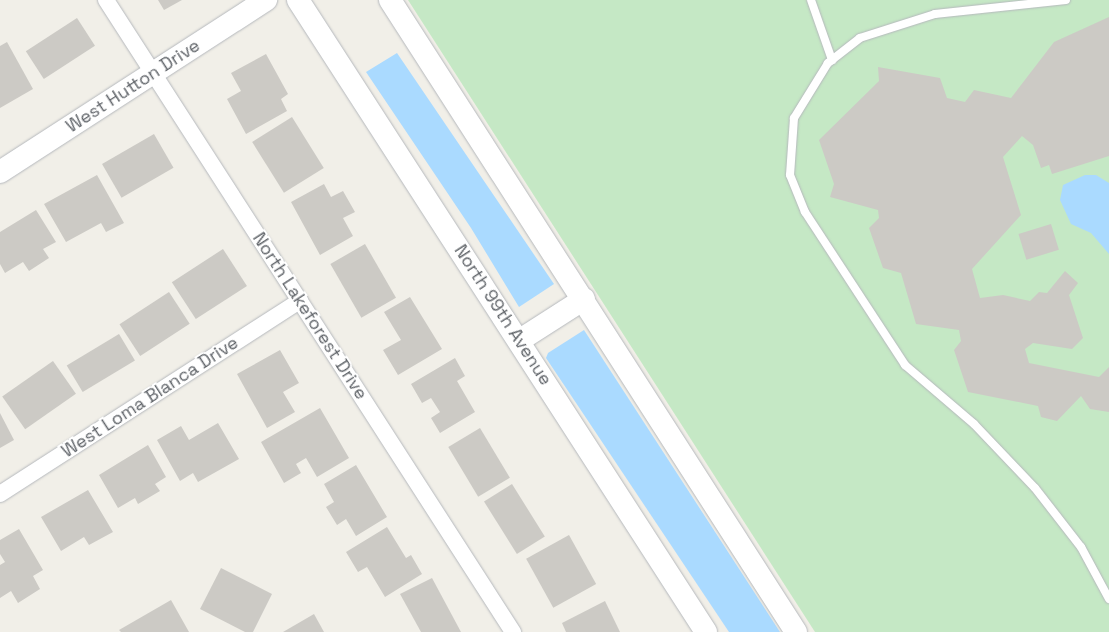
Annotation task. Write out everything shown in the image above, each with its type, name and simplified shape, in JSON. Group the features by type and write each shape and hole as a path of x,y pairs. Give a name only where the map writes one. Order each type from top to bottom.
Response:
{"main road":[{"name":"West Hutton Drive","path":"0,172 266,0"},
{"name":"North 99th Avenue","path":"298,0 520,340 706,632"},
{"path":"390,0 796,632"},
{"path":"520,340 584,300"}],"street":[{"name":"North Lakeforest Drive","path":"106,0 513,632"},
{"name":"West Loma Blanca Drive","path":"0,494 300,300"}],"lane":[{"path":"811,0 832,60"},
{"path":"1066,0 936,14 860,38 832,60 794,118 790,175 805,212 905,365 974,424 1035,488 1081,547 1109,599"}],"green space":[{"path":"408,0 1109,0 1109,632 815,632"}],"water":[{"path":"397,53 554,284 519,307 471,228 366,72"},
{"path":"1085,175 1096,175 1109,183 1109,254 1091,233 1071,224 1060,200 1063,185"},
{"path":"584,330 780,632 729,632 546,358 548,353"}],"building":[{"path":"158,0 182,0 164,10"},
{"path":"1109,17 1109,156 1052,174 1049,165 1041,168 1033,145 1022,136 1003,157 1021,215 972,269 980,298 1003,295 1030,301 1039,292 1047,293 1065,271 1078,283 1069,295 1083,338 1072,349 1033,343 1025,349 1029,363 1099,377 1109,367 1109,412 1090,409 1081,396 1057,421 1041,417 1038,406 968,392 954,350 961,341 959,330 916,324 901,273 883,268 869,228 879,218 878,210 830,197 834,184 819,140 879,81 878,67 940,78 947,98 965,102 974,90 1011,98 1054,42"},
{"path":"77,18 95,46 44,79 26,51"},
{"path":"7,42 33,89 0,108 0,46"},
{"path":"266,54 288,94 281,99 287,111 246,134 227,99 241,91 231,73"},
{"path":"292,117 324,168 284,193 252,142"},
{"path":"154,134 174,168 122,198 102,164"},
{"path":"97,175 124,223 106,232 101,223 66,242 44,204"},
{"path":"324,184 331,197 343,191 355,212 343,218 353,236 320,255 291,202"},
{"path":"36,210 56,242 43,249 49,258 29,271 23,262 5,273 0,264 0,232"},
{"path":"1051,224 1059,250 1026,260 1018,234"},
{"path":"365,244 396,298 361,318 330,264"},
{"path":"223,249 247,286 196,319 172,282"},
{"path":"169,292 190,324 140,356 120,324"},
{"path":"410,297 442,349 398,375 383,350 401,340 384,312"},
{"path":"119,334 135,361 83,392 67,365"},
{"path":"280,350 299,383 283,392 295,412 267,428 237,374"},
{"path":"455,358 465,376 457,381 475,412 440,433 431,418 440,412 431,398 422,403 411,384"},
{"path":"53,361 76,394 25,429 2,397"},
{"path":"320,408 349,458 317,477 306,458 296,464 301,473 284,483 261,442"},
{"path":"0,413 14,440 0,448"},
{"path":"218,423 239,459 198,482 193,473 180,481 157,440 181,426 189,440"},
{"path":"480,428 510,478 478,497 448,447"},
{"path":"148,445 166,477 155,484 160,491 138,504 135,498 118,508 99,475"},
{"path":"356,465 387,517 356,536 346,519 337,525 326,507 334,502 324,484"},
{"path":"512,484 545,537 517,554 484,501"},
{"path":"88,490 113,532 89,545 84,537 61,551 41,517"},
{"path":"387,527 406,558 411,555 422,574 385,597 367,567 358,572 346,552"},
{"path":"19,529 43,570 33,576 40,589 18,603 11,591 0,598 0,565 5,562 0,554 0,540"},
{"path":"569,535 596,584 553,608 526,559"},
{"path":"221,568 272,594 253,632 245,632 200,609"},
{"path":"432,578 461,632 421,632 400,594"},
{"path":"171,600 189,632 121,632 119,630"},
{"path":"605,601 620,632 566,632 562,623"},
{"path":"314,614 324,632 283,632"}]}
